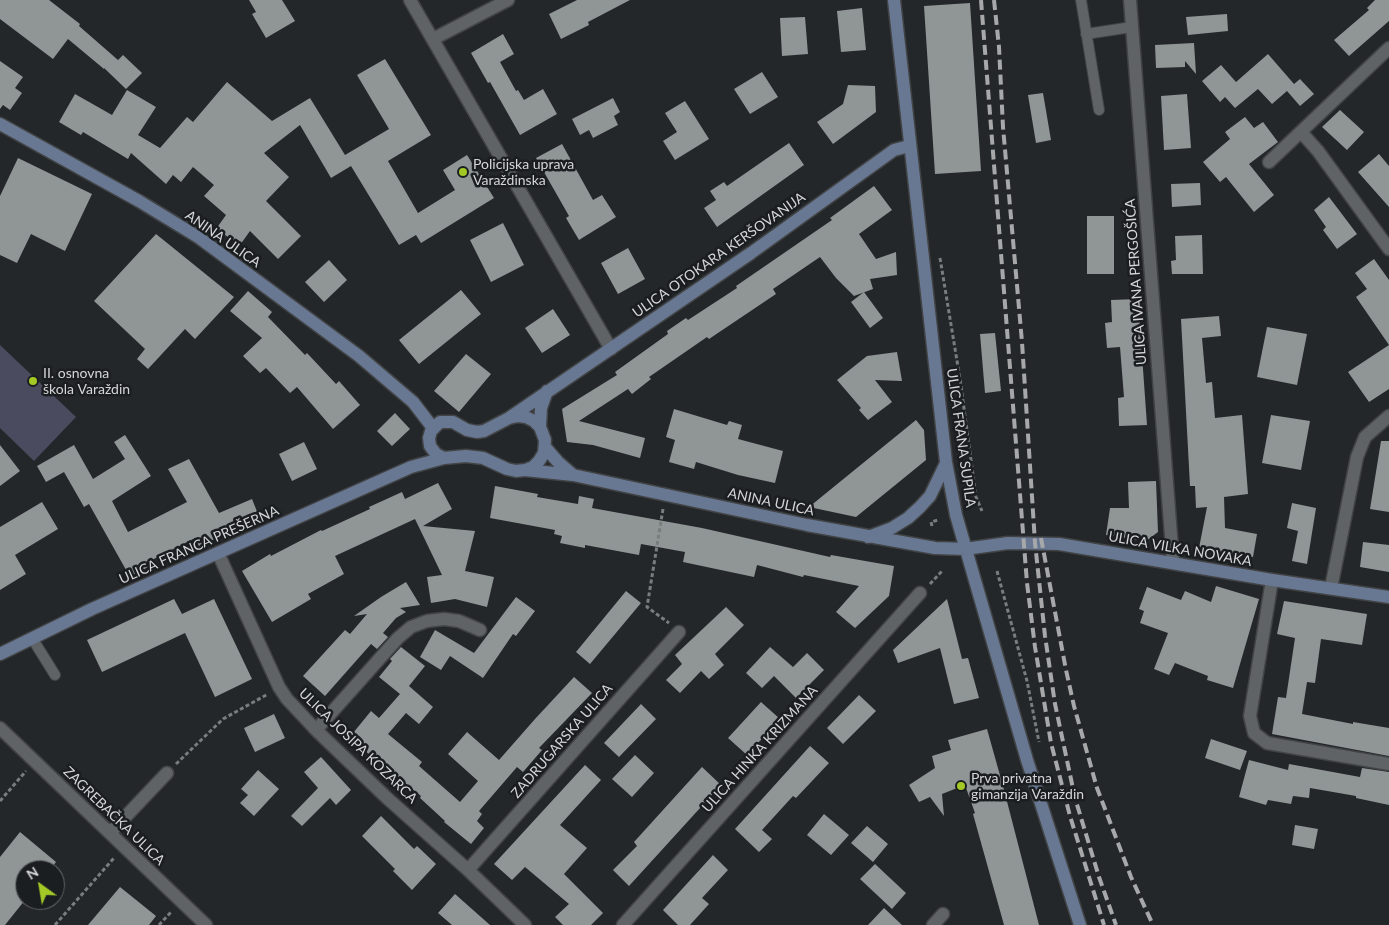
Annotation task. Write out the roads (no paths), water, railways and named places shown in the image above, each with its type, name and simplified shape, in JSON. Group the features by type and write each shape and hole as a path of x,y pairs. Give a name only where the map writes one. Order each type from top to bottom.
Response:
{"main road":[{"name":"ULICA FRANA SUPILA","path":"894,0 946,462 956,516 1027,760 1080,925"},
{"name":"ANINA ULICA","path":"0,124 139,201 198,237 359,356 413,402 446,421 477,432 484,431 509,418"},
{"name":"ULICA OTOKARA KERŠOVANIJA","path":"509,418 751,252 894,150 909,146"},
{"path":"540,427 541,408 547,391"},
{"name":"ANINA ULICA","path":"413,402 433,428"},
{"path":"509,418 518,416 534,421 540,427 545,440 545,447 539,461 533,467 525,470"},
{"path":"444,458 432,451 429,441 433,428 440,422 446,421"},
{"path":"411,467 429,441"},
{"name":"ANINA ULICA","path":"545,447 573,475"},
{"name":"ANINA ULICA","path":"444,458 466,456 483,458 516,471 525,470 573,475 665,496 868,537 935,548 965,549"},
{"name":"ULICA FRANCA PREŠERNA","path":"0,654 218,553 411,467 444,458"},
{"path":"868,537 892,528 908,518 920,507 930,496 946,462"},
{"name":"ULICA VILKA NOVAKA","path":"965,549 1008,543 1060,544 1272,580 1389,597"}],"street":[{"path":"410,0 611,349"},
{"path":"433,39 508,0"},
{"name":"ULICA IVANA PERGOŠIĆA","path":"1130,0 1173,562"},
{"path":"1269,162 1389,48"},
{"path":"1301,132 1318,151 1389,249"},
{"path":"1331,588 1357,457 1365,437 1389,416"},
{"name":"ULICA JOSIPA KOZARCA","path":"218,553 279,687 287,699 316,730 387,798 468,870 525,925"},
{"path":"1272,580 1250,716 1254,733 1267,743 1389,764"},
{"name":"ULICA HINKA KRIZMANA","path":"623,925 920,593"},
{"path":"316,730 398,638 412,628 427,621 444,619 459,621 480,630"},
{"name":"ZADRUGARSKA ULICA","path":"468,870 679,632"},
{"name":"ZAGREBAČKA ULICA","path":"0,728 206,925"},
{"path":"110,833 167,773"},
{"path":"933,925 943,914"}],"lane":[{"path":"1081,0 1099,110"},
{"path":"1086,34 1132,27"},
{"path":"32,638 55,675"}],"railway":[{"path":"981,0 1027,583 1035,647 1051,743 1070,816 1104,925"},
{"path":"994,0 1022,342 1035,543 1045,636 1055,704 1075,798 1116,925"},
{"path":"1041,538 1074,706 1097,788 1131,877 1153,925"}],"place":[{"name":"Policijska uprava Varaždinska","path":"463,172"},
{"name":"II. osnovna škola Varaždin","path":"33,381"},
{"name":"Prva privatna gimanzija Varaždin","path":"961,786"}]}
